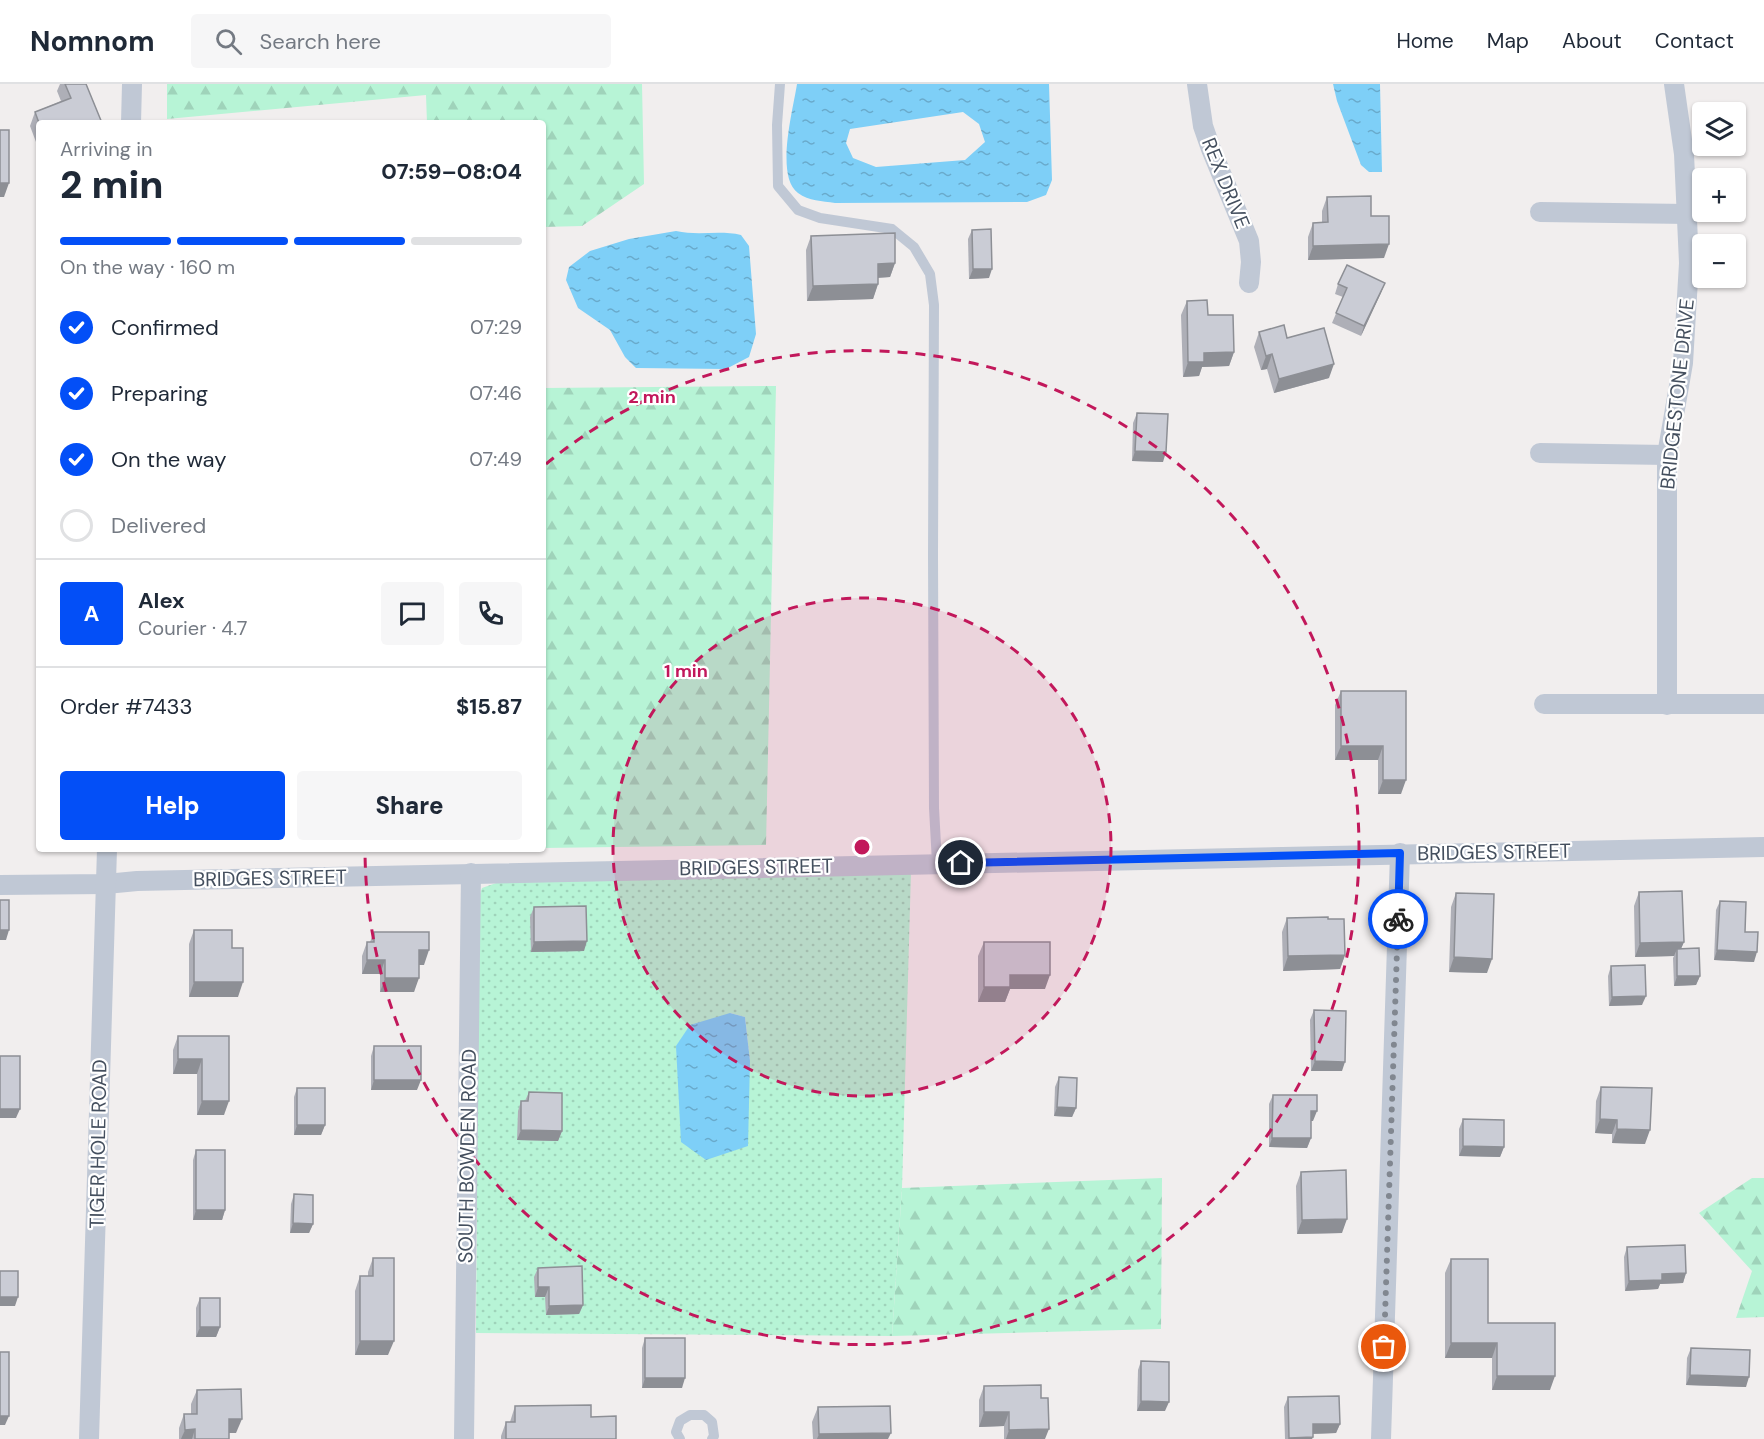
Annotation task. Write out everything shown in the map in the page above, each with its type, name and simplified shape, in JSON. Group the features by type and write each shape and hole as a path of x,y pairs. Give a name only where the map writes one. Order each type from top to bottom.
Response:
{"street":[{"path":"131,120 132,84"},
{"name":"REX DRIVE","path":"1197,84 1203,126 1249,241 1251,262 1249,283"},
{"name":"BRIDGESTONE DRIVE","path":"1667,705 1666,455 1683,363 1689,262 1684,154 1674,84"},
{"path":"1540,212 1688,214"},
{"path":"1540,453 1666,455"},
{"path":"1544,704 1764,704"},
{"name":"BRIDGES STREET","path":"0,885 471,873 1764,847"},
{"name":"TIGER HOLE ROAD","path":"89,1439 107,852"},
{"path":"1381,1439 1400,853"},
{"name":"SOUTH BOWDEN ROAD","path":"464,1439 471,873"}],"lane":[{"path":"780,84 776,169 777,186 786,199 798,210 820,218 892,229 914,247 930,274 934,305 934,828 938,864"},
{"path":"680,1439 676,1432 680,1421 690,1415 704,1415 712,1422 714,1436 712,1439"}],"green space":[{"path":"167,84 642,84 644,184 582,226 546,227 546,120 427,120 426,95 167,119"},
{"path":"776,386 766,845 546,848 546,388"},
{"path":"911,872 902,1188 892,1336 476,1333 479,897 482,888 499,882","holes":["730,1013 745,1017 750,1061"]},
{"path":"1162,1178 1161,1329 892,1336 902,1188"},
{"path":"1752,1178 1764,1178 1764,1317 1736,1318 1752,1271 1699,1213"}],"water":[{"path":"797,84 1049,84 1052,180 1046,195 1027,202 835,203 802,196 791,185 787,158 789,125","holes":["963,112 979,124 985,142 965,160 876,167 853,158 846,143 850,129"]},
{"path":"1333,84 1380,84 1382,172 1369,172 1361,165"},
{"path":"676,231 741,235 749,246 756,334 749,357 726,369 636,368 625,357 610,330 578,308 566,280 569,267 590,251 629,239"},
{"path":"730,1013 745,1017 750,1061 748,1146 706,1160 681,1142 676,1046 690,1025"}],"building":[{"path":"65,84 86,84 101,120 38,120 35,112 71,98"},
{"path":"0,130 9,130 9,183 0,183"},
{"path":"1371,196 1371,216 1389,216 1389,244 1313,246 1313,223 1328,222 1327,197"},
{"path":"991,229 992,269 973,269 972,230"},
{"path":"895,233 895,263 878,264 878,284 813,286 811,236"},
{"path":"1347,265 1385,283 1364,326 1336,313 1347,288 1338,284"},
{"path":"1207,300 1208,315 1233,315 1234,352 1204,353 1204,362 1188,362 1187,301"},
{"path":"1284,325 1287,338 1324,328 1334,364 1279,379 1272,354 1266,356 1259,332"},
{"path":"1137,413 1168,414 1166,452 1135,451"},
{"path":"1341,691 1406,691 1406,780 1383,780 1383,746 1341,746"},
{"path":"1682,891 1684,942 1640,943 1639,892"},
{"path":"1456,893 1494,894 1492,959 1454,957"},
{"path":"0,900 9,900 9,930 0,930"},
{"path":"1720,901 1746,902 1745,932 1758,932 1757,952 1717,950"},
{"path":"586,906 587,941 534,942 534,907"},
{"path":"1328,917 1328,919 1344,919 1345,955 1288,956 1287,918"},
{"path":"194,930 232,930 232,948 243,948 243,982 194,982"},
{"path":"374,932 429,932 429,950 419,950 419,978 385,978 385,960 367,960 367,942 374,942"},
{"path":"984,942 1050,942 1050,975 1010,975 1010,987 984,987"},
{"path":"1699,948 1700,976 1677,976 1677,949"},
{"path":"1645,965 1646,996 1612,997 1611,966"},
{"path":"1314,1010 1346,1011 1345,1062 1315,1061"},
{"path":"178,1036 229,1036 229,1101 202,1101 202,1059 178,1059"},
{"path":"374,1046 421,1046 421,1080 374,1080"},
{"path":"0,1056 20,1056 20,1109 0,1109"},
{"path":"1059,1077 1077,1078 1076,1108 1057,1107"},
{"path":"1601,1087 1652,1088 1650,1130 1617,1129 1617,1120 1600,1119"},
{"path":"297,1088 325,1088 325,1125 297,1125"},
{"path":"529,1092 562,1093 562,1131 521,1130 521,1101 528,1101"},
{"path":"1273,1095 1317,1095 1317,1111 1311,1111 1311,1138 1272,1138"},
{"path":"1463,1119 1504,1120 1504,1147 1463,1146"},
{"path":"196,1150 225,1150 225,1210 196,1210"},
{"path":"1346,1170 1347,1219 1302,1220 1301,1172"},
{"path":"294,1194 313,1195 313,1224 293,1223"},
{"path":"1685,1245 1686,1273 1662,1274 1662,1280 1629,1281 1627,1247"},
{"path":"373,1258 394,1258 394,1341 360,1341 360,1276 373,1276"},
{"path":"1451,1259 1488,1259 1488,1323 1555,1323 1555,1376 1497,1376 1497,1343 1451,1343"},
{"path":"582,1266 583,1305 549,1306 549,1287 538,1287 538,1268"},
{"path":"0,1271 18,1271 18,1297 0,1297"},
{"path":"200,1298 220,1298 220,1327 200,1327"},
{"path":"645,1338 685,1338 685,1378 645,1378"},
{"path":"1691,1348 1750,1350 1749,1377 1690,1375"},
{"path":"0,1352 9,1352 9,1416 0,1416"},
{"path":"1141,1361 1169,1362 1169,1402 1141,1401"},
{"path":"1041,1385 1041,1398 1048,1398 1049,1429 1009,1430 1009,1412 984,1412 984,1386"},
{"path":"241,1389 242,1419 229,1419 229,1439 195,1439 195,1429 185,1430 184,1414 197,1414 197,1390"},
{"path":"1339,1396 1340,1424 1313,1424 1313,1437 1289,1438 1288,1397"},
{"path":"591,1405 591,1417 616,1416 616,1439 506,1439 506,1422 515,1422 515,1406"},
{"path":"890,1406 891,1433 819,1434 818,1407"}],"way so far":[{"path":"1384,1347 1398,919"}],"route":[{"path":"961,863 1400,853 1398,919"}]}
